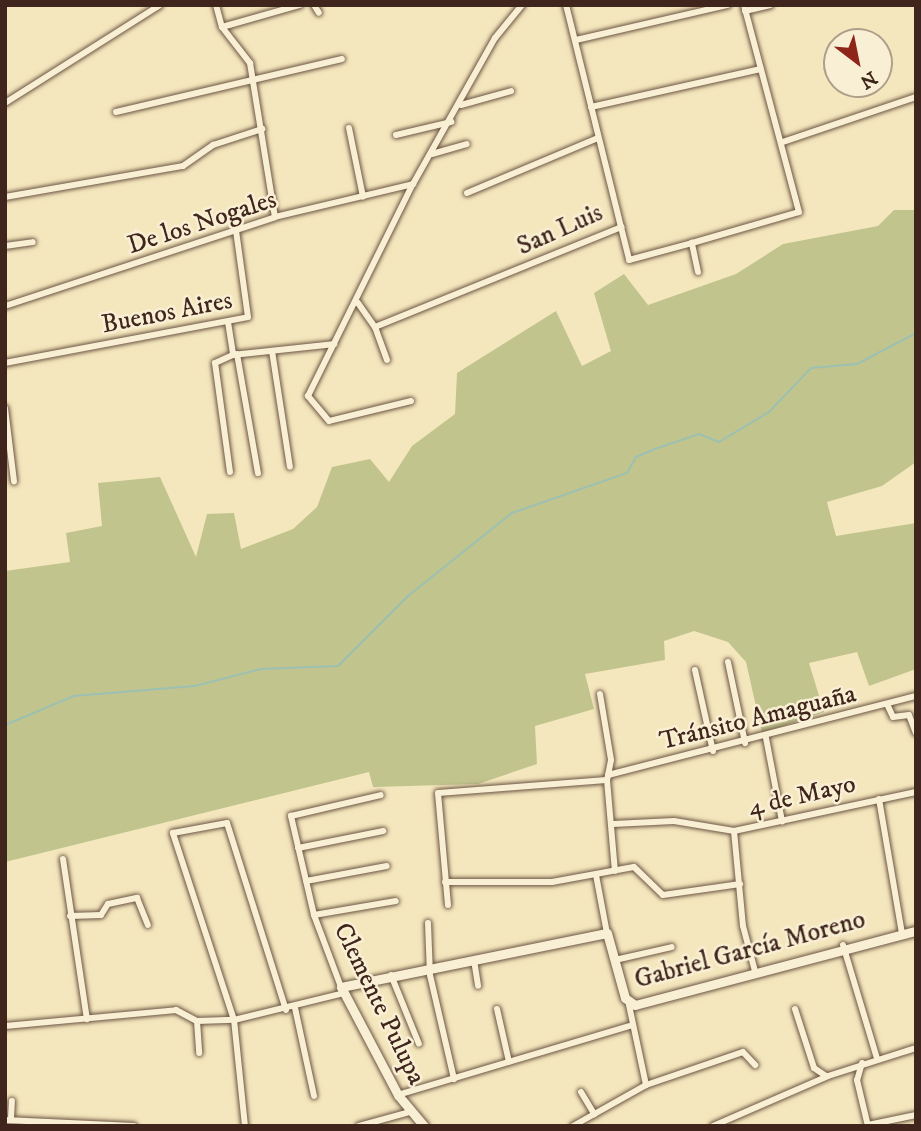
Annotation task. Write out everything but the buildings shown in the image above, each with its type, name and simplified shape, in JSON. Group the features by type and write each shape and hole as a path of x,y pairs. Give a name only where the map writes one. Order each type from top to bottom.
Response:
{"street":[{"path":"5,103 160,5"},
{"path":"216,5 222,27 249,57 255,80 275,217"},
{"path":"222,27 300,5"},
{"path":"314,5 319,13"},
{"path":"411,401 382,412 323,420 310,406 309,388 358,303 413,184 461,105 495,38 522,5"},
{"name":"San Luis","path":"375,327 621,227 566,5"},
{"path":"576,40 728,5"},
{"path":"621,227 629,260 798,216 783,142 744,8 769,5"},
{"path":"116,112 342,59"},
{"path":"591,107 761,69"},
{"path":"461,105 511,91"},
{"path":"783,142 916,97"},
{"path":"396,135 451,122"},
{"path":"348,128 363,197"},
{"path":"5,197 183,166 213,145 261,129"},
{"path":"467,193 598,138"},
{"path":"432,154 467,144"},
{"name":"De los Nogales","path":"5,306 275,217 413,184"},
{"name":"Buenos Aires","path":"5,363 228,322 252,311 236,231"},
{"path":"5,246 33,242"},
{"path":"692,243 698,272"},
{"path":"358,303 375,327 387,360"},
{"path":"228,322 258,473"},
{"path":"230,472 214,367 235,355 334,344"},
{"path":"272,351 290,467"},
{"path":"5,408 14,481"},
{"path":"728,662 745,743"},
{"path":"695,670 713,751"},
{"path":"600,694 615,871"},
{"name":"Tránsito Amaguaña","path":"445,882 438,793 607,778 766,738 916,696"},
{"path":"887,704 895,718 909,715 916,733"},
{"path":"766,738 782,821"},
{"name":"4 de Mayo","path":"613,824 674,821 734,831 916,792"},
{"name":"Clemente Pulupa","path":"381,795 295,814 298,848 314,915 343,990 398,1095 424,1126"},
{"path":"878,799 902,933"},
{"path":"244,1126 234,1020 173,833 225,822 233,833 286,1010"},
{"path":"298,848 383,831"},
{"path":"734,831 755,971"},
{"path":"63,859 87,1019"},
{"path":"306,881 387,866"},
{"path":"448,905 445,882 524,884 641,869 652,891 663,895 740,884"},
{"name":"Gabriel García Moreno","path":"596,874 607,933 629,1005 843,945 916,930"},
{"path":"70,916 101,915 108,904 137,898 148,925"},
{"path":"314,915 396,901"},
{"path":"428,923 433,967 454,1079"},
{"path":"5,1026 176,1010 197,1021 234,1020 295,1008 391,975 607,933"},
{"path":"843,945 877,1058"},
{"path":"615,960 672,947"},
{"path":"474,960 478,986"},
{"path":"391,975 419,1044"},
{"path":"629,1005 629,1026 646,1085"},
{"path":"295,1008 313,1096"},
{"path":"497,1009 509,1062"},
{"path":"795,1009 814,1068 828,1076"},
{"path":"197,1021 199,1053"},
{"path":"398,1095 629,1026"},
{"path":"713,1126 828,1076 877,1058 916,1048"},
{"path":"573,1126 646,1085 743,1052 755,1065"},
{"path":"862,1063 857,1080 868,1125 916,1115"},
{"path":"581,1092 594,1114"},
{"path":"12,1101 8,1119 134,1126"},
{"path":"359,1126 410,1112"}],"green space":[{"path":"894,210 916,210 916,462 882,486 827,502 836,536 916,523 916,669 869,686 857,652 809,663 824,712 762,733 746,662 728,642 694,631 664,641 665,660 585,674 594,709 535,726 537,764 478,784 373,787 369,772 5,862 5,571 70,562 66,533 102,526 98,483 160,477 196,557 207,514 234,513 241,549 293,529 317,507 332,467 370,459 389,482 412,446 455,414 457,373 556,311 582,366 611,351 594,293 624,274 648,305 736,274 783,244 878,226"}],"waterway":[{"path":"5,725 74,696 195,686 261,669 338,666 408,596 512,513 627,473 636,457 655,449 699,434 719,442 769,412 811,368 857,364 916,333"}]}
